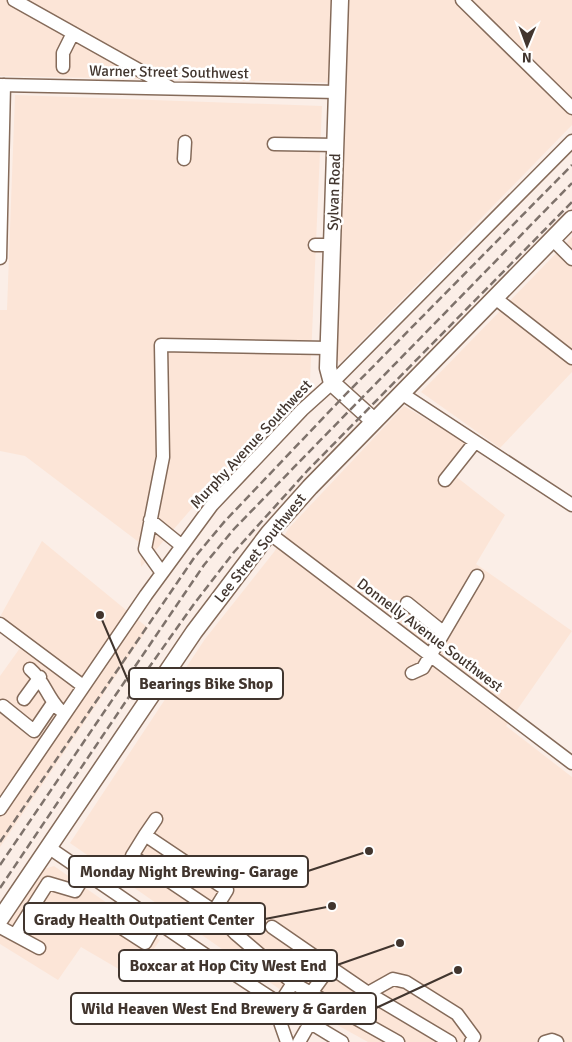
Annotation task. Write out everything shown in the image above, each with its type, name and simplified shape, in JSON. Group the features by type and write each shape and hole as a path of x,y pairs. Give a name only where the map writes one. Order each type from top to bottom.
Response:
{"main road":[{"name":"Sylvan Road","path":"332,383 328,368 340,0"},
{"name":"Lee Street Southwest","path":"0,919 194,632 269,533 310,487 572,219"},
{"path":"332,383 374,421"}],"street":[{"path":"14,0 172,89"},
{"path":"462,0 572,108"},
{"path":"63,67 63,54 74,33"},
{"path":"0,258 2,85"},
{"name":"Warner Street Southwest","path":"2,85 337,92"},
{"name":"Murphy Avenue Southwest","path":"0,809 146,595 212,505 302,410 332,383 572,141"},
{"path":"184,159 185,142"},
{"path":"274,144 336,145"},
{"path":"552,239 572,259"},
{"path":"315,245 332,245"},
{"path":"495,298 572,358"},
{"path":"162,573 145,549 163,457 161,345 329,348"},
{"path":"402,393 572,505"},
{"path":"445,480 475,442"},
{"path":"150,520 182,546"},
{"name":"Donnelly Avenue Southwest","path":"269,533 572,763"},
{"path":"412,673 423,668 477,576"},
{"path":"407,603 443,632"},
{"path":"1,626 83,686"},
{"path":"24,699 35,673 53,703 64,714"},
{"path":"34,731 53,703"},
{"path":"3,706 47,740"},
{"path":"156,819 132,856 214,912 236,934 293,983 398,1042"},
{"path":"145,835 227,890 214,912"},
{"path":"48,847 260,990 342,1042"},
{"path":"15,935 48,883 75,891 86,873"},
{"path":"116,925 145,944 158,922"},
{"path":"0,927 39,948"},
{"path":"272,927 368,993 450,1042"},
{"path":"311,993 330,966"},
{"path":"368,993 393,979 406,982 457,1014 474,1037 471,1042"},
{"path":"280,1003 293,983"},
{"path":"260,990 280,1022 287,1042"},
{"path":"298,1042 310,1023"},
{"path":"546,1042 552,1040 557,1042"}],"shaded area":[{"path":"0,0 572,0 572,125 341,362 337,360 347,83 0,76"},
{"path":"15,95 322,106 310,380 219,477 141,567 140,543 25,456 0,451 0,310 7,310"},
{"path":"572,237 572,372 500,448 421,392"},
{"path":"404,406 475,448 454,475 505,515 476,564 572,631 506,726 572,777 572,1042 368,1042 308,1009 70,843 205,639 274,552 289,528"},
{"path":"42,541 148,628 0,847 0,676 20,648 1,615"},
{"path":"54,866 160,940 134,978 81,947 58,980 0,944 0,935 44,869"}],"railway":[{"path":"0,842 194,558 225,521 345,395 572,165"},
{"path":"0,865 204,565 234,529 572,183"},
{"path":"0,888 145,673 234,552 308,470 572,202"}],"place":[{"name":"Bearings Bike Shop","path":"100,615"},
{"name":"Monday Night Brewing- Garage","path":"369,851"},
{"name":"Grady Health Outpatient Center","path":"332,906"},
{"name":"Boxcar at Hop City West End","path":"400,943"},
{"name":"Wild Heaven West End Brewery & Garden","path":"458,970"}]}
